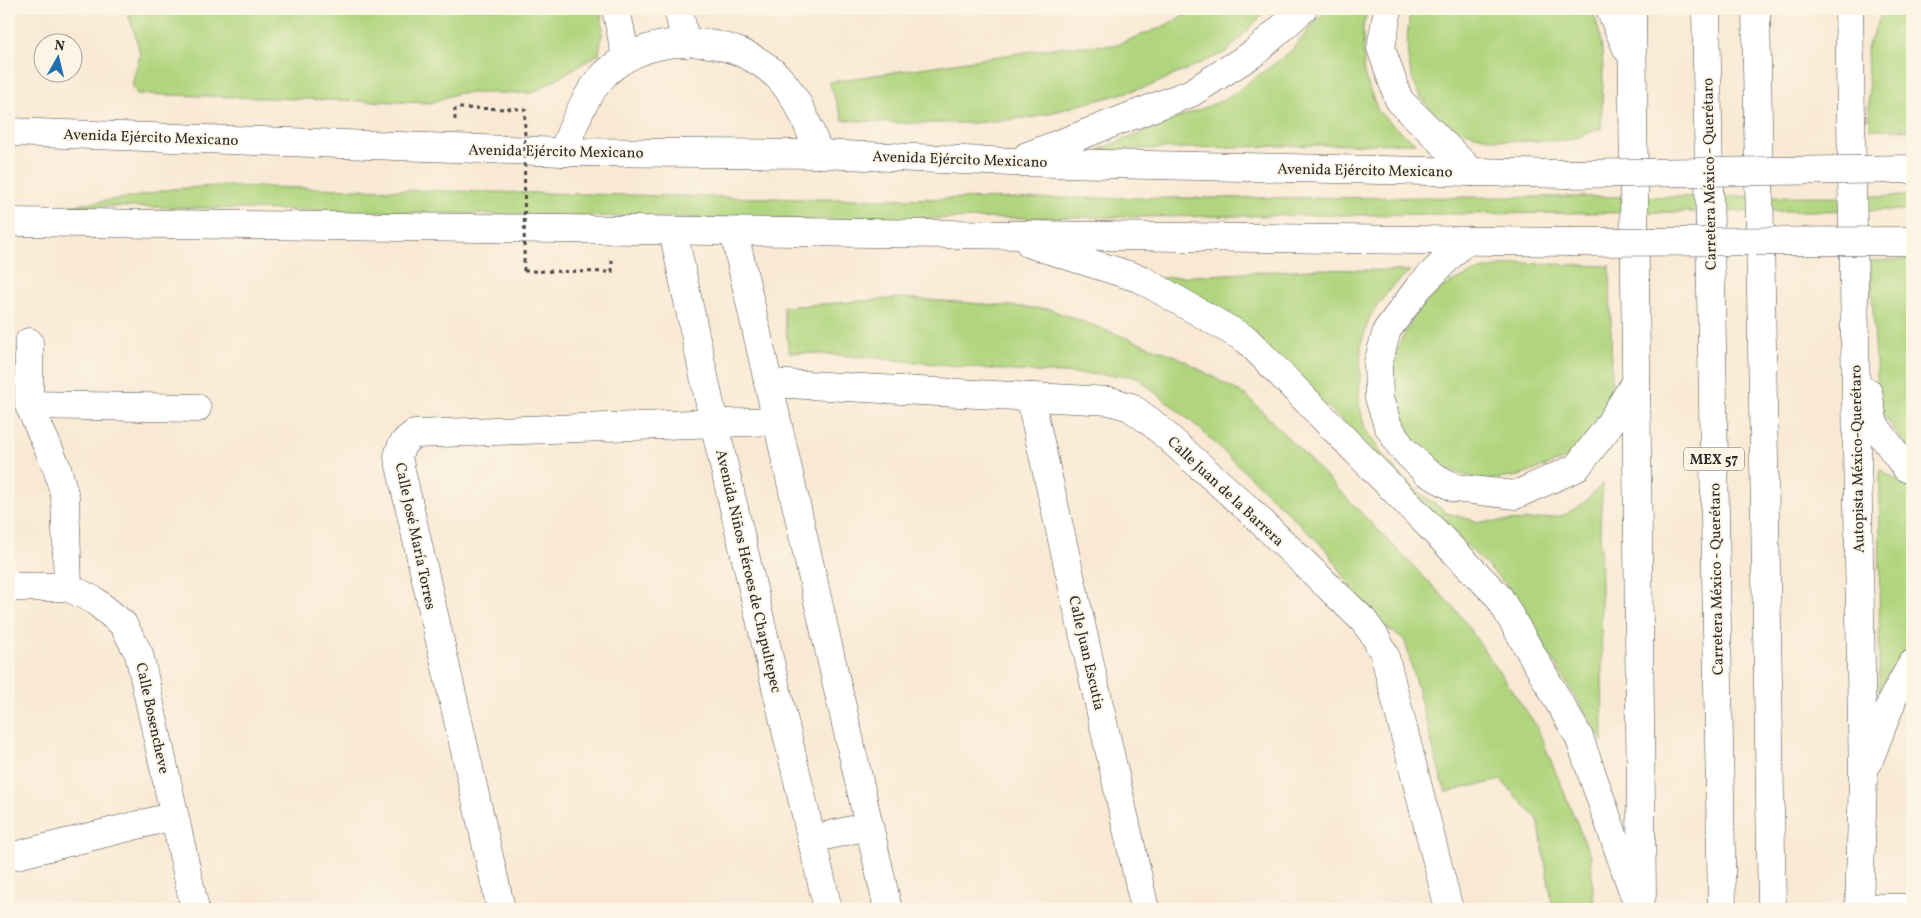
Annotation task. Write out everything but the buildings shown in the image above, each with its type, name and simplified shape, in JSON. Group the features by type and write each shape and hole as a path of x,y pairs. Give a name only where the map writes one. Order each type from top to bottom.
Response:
{"main road":[{"path":"616,9 626,57"},
{"path":"678,9 686,43"},
{"path":"1012,162 1191,93 1254,53 1303,9"},
{"path":"1388,9 1381,48 1399,100 1472,172"},
{"path":"1610,9 1632,62"},
{"path":"1632,9 1640,909"},
{"name":"Carretera México - Querétaro","path":"1706,9 1722,909"},
{"name":"MEX 57","path":"1756,9 1772,909"},
{"name":"Autopista México-Querétaro","path":"1850,9 1863,779 1859,909"},
{"path":"1850,44 1866,9"},
{"path":"563,152 579,110 593,88 606,73 626,57 644,49 665,44 704,43 735,51 759,60 780,78 805,116 819,154"},
{"name":"Avenida Ejército Mexicano","path":"9,132 563,152 819,154 1012,162 1567,174 1912,169"},
{"path":"9,222 1465,241 1912,241"},
{"name":"Avenida Niños Héroes de Chapultepec","path":"673,231 714,424 828,909"},
{"path":"734,232 888,909"},
{"path":"1000,235 1141,279 1247,340 1499,597 1579,737 1640,909"},
{"path":"1465,241 1419,286 1392,323 1387,330 1378,362 1380,398 1388,426 1402,448 1426,472 1454,488 1515,495 1576,468 1606,431 1635,383"},
{"path":"1855,325 1874,424 1906,468 1912,470"},
{"path":"29,342 29,405 57,468 64,497 68,587"},
{"name":"Calle Juan de la Barrera","path":"768,383 1110,401 1130,407 1151,422 1248,509 1363,620 1374,635 1384,653 1449,909"},
{"name":"Calle Juan Escutia","path":"1030,397 1145,909"},
{"path":"29,405 198,408"},
{"name":"Calle José María Torres","path":"500,909 398,457 400,447 405,440 414,434 776,421"},
{"name":"Calle Bosencheve","path":"9,587 68,587 95,601 123,624 139,654 195,909"},
{"path":"1863,779 1893,698 1912,664"},
{"path":"9,857 174,816"},
{"path":"813,839 868,826"},
{"path":"1859,909 1912,908"}],"path":[{"path":"455,108 525,109 524,271 612,272"}],"green space":[{"path":"126,9 148,9 150,15 186,9 600,9 603,28 599,54 532,93 458,93 430,103 137,94 132,85 140,54"},
{"path":"1196,9 1268,9 1228,51 1150,86 1035,117 974,123 897,123 843,120 829,82 1059,47 1115,45 1160,28"},
{"path":"1327,9 1368,9 1363,26 1364,74 1378,111 1399,131 1416,143 1098,150 1226,99 1288,54"},
{"path":"1411,9 1591,9 1600,36 1602,51 1601,128 1567,140 1530,141 1499,140 1472,134 1449,124 1431,110 1418,91 1410,68 1407,41"},
{"path":"1884,9 1912,9 1912,130 1870,129 1867,47"},
{"path":"217,186 810,199 1912,196 1912,210 781,220 67,206 133,197 171,189"},
{"path":"1912,259 1912,454 1879,409 1870,261"},
{"path":"1518,263 1610,266 1612,386 1598,441 1568,458 1519,476 1481,481 1439,466 1417,447 1403,421 1394,395 1392,369 1400,342 1418,310 1442,287 1480,270"},
{"path":"1312,269 1410,271 1390,289 1370,316 1361,345 1359,403 1365,429 1386,460 1415,489 1447,513 1479,522 1532,520 1565,515 1585,502 1603,483 1600,525 1603,742 1509,588 1328,407 1141,279"},
{"path":"902,298 1049,309 1178,357 1248,397 1457,611 1536,725 1591,857 1594,909 1553,909 1538,820 1501,780 1446,792 1405,641 1370,616 1327,550 1198,427 1135,376 1013,371 789,352 783,307"},
{"path":"1880,469 1912,489 1912,641 1890,670 1879,694"}]}
